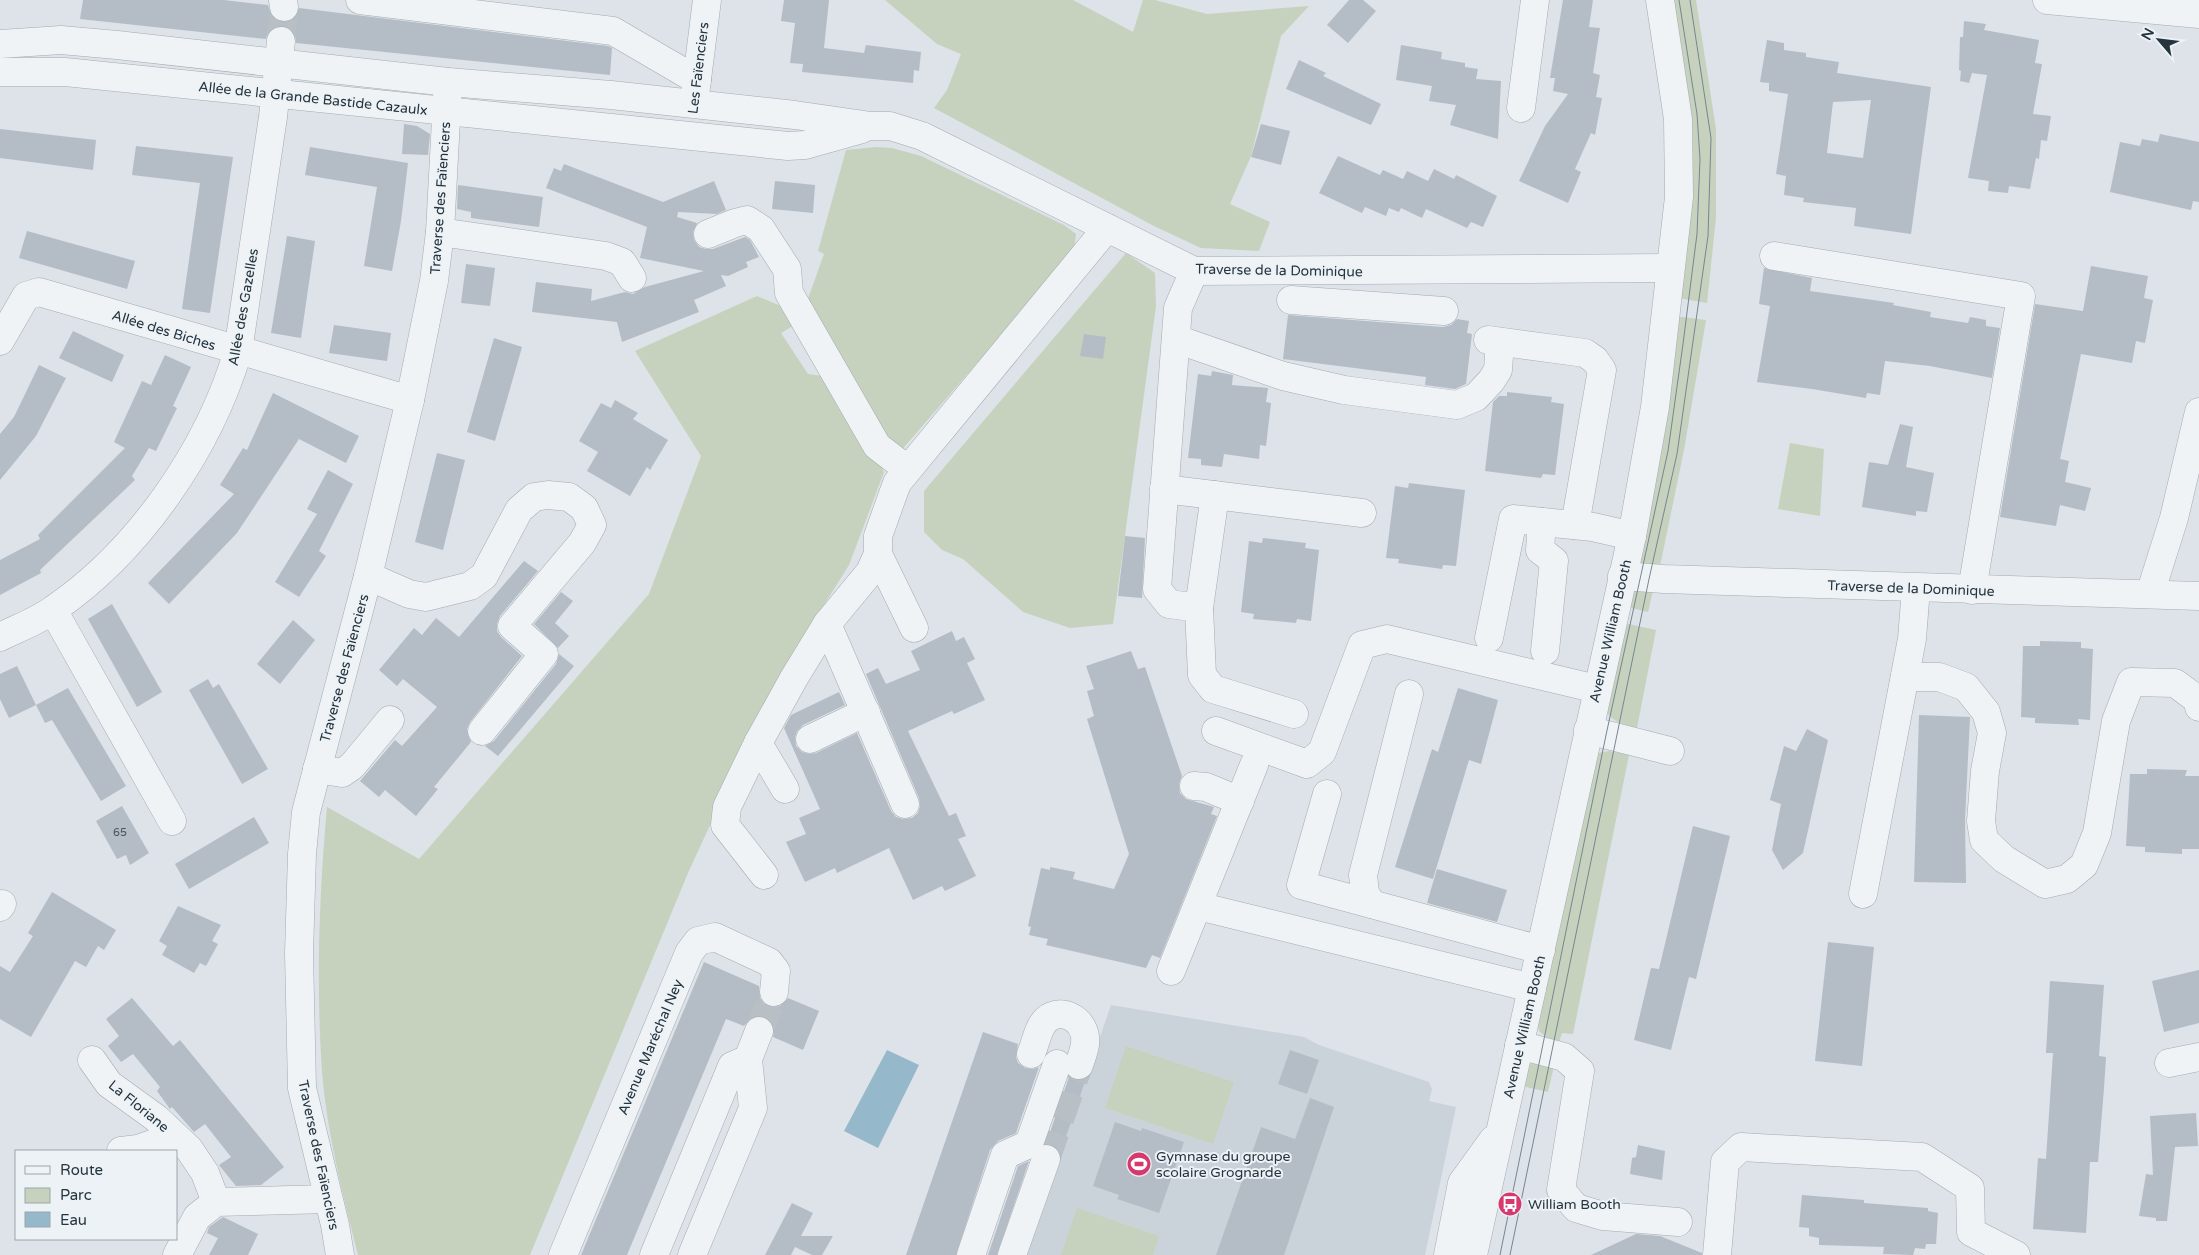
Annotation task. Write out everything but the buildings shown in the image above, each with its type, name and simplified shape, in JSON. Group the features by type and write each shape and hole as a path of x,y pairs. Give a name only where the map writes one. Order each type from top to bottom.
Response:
{"street":[{"path":"360,0 613,31 695,92"},
{"name":"Les Faïenciers","path":"690,137 707,0"},
{"path":"1521,108 1534,0"},
{"name":"Avenue William Booth","path":"1473,1255 1632,536 1655,407 1679,197 1678,119 1660,0"},
{"path":"2047,0 2199,14"},
{"path":"0,44 61,40 280,51 448,82 611,95 695,92 795,116 880,126"},
{"name":"Allée des Gazelles","path":"0,637 53,610 92,578 129,541 171,489 202,441 231,376 238,352 280,51"},
{"name":"Allée de la Grande Bastide Cazaulx","path":"0,72 65,72 788,146 805,145 880,126"},
{"name":"Traverse des Faïenciers","path":"340,1255 302,1088 299,1039 302,854 306,812 368,576 410,400 434,281 440,232 448,82"},
{"path":"795,116 805,145"},
{"name":"Traverse de la Dominique","path":"880,126 922,136 1194,271 1670,268"},
{"path":"708,234 747,220 761,230 786,270 789,293 877,446 907,469"},
{"path":"764,875 725,825 728,807 758,743 827,624 870,572 878,554 878,536 897,483 1107,228"},
{"path":"440,232 606,256 622,262 632,278"},
{"path":"1774,256 2021,296 1972,590"},
{"path":"1194,271 1178,308 1157,589 1169,604 1199,608"},
{"path":"1372,271 1372,305"},
{"name":"Allée des Biches","path":"0,341 26,296 39,292 238,352 410,400"},
{"path":"1291,300 1444,311"},
{"path":"1176,339 1283,376 1344,390 1457,405 1476,397 1491,381 1498,370 1494,341 1586,353 1595,360 1602,370 1575,526"},
{"path":"2150,594 2174,518 2199,412"},
{"path":"1164,490 1362,513"},
{"path":"368,576 409,594 426,597 470,586 484,576 519,510 534,497 548,495 569,497 584,508 592,526 582,543 512,626 544,654 482,731"},
{"path":"1214,495 1199,608 1202,676 1213,689 1294,714"},
{"path":"1489,638 1512,519 1575,526 1632,536"},
{"path":"1542,522 1540,550 1554,561 1545,651"},
{"path":"878,554 914,628"},
{"name":"Traverse de la Dominique","path":"1622,576 1972,590 2199,596"},
{"path":"1864,894 1912,639 1916,588"},
{"path":"53,610 172,821"},
{"path":"827,624 905,804"},
{"path":"1216,731 1307,764 1322,752 1362,645 1387,639 1598,689"},
{"path":"1905,676 1939,676 1966,687 1986,712 1992,733 1985,771 1981,821 1984,840 2004,859 2045,884 2067,879 2084,866 2097,833 2116,722 2131,682 2175,683 2198,700 2199,707"},
{"path":"1372,904 1365,893 1362,876 1410,694"},
{"path":"810,739 866,712"},
{"path":"317,770 342,773 352,766 390,720"},
{"path":"1588,730 1670,751"},
{"path":"758,743 785,789"},
{"path":"1172,971 1254,765"},
{"path":"1194,786 1206,787 1240,801"},
{"path":"1327,794 1302,885 1541,950"},
{"path":"1198,906 1532,988"},
{"name":"Avenue Maréchal Ney","path":"563,1255 689,953 698,941 715,938 769,962 776,971 774,992"},
{"path":"971,1255 1005,1155 1030,1144 1068,1065 1086,1045 1084,1032 1077,1020 1064,1013 1052,1014 1042,1025 1031,1054"},
{"path":"692,1255 753,1108 748,1059 759,1031"},
{"path":"1519,1045 1564,1057 1580,1071 1561,1190 1576,1208 1603,1216 1678,1222"},
{"path":"2169,1063 2199,1056"},
{"path":"654,1255 732,1066 748,1059"},
{"name":"La Floriane","path":"92,1060 109,1084 156,1118 189,1149 205,1173 216,1202"},
{"path":"1448,1255 1462,1183 1500,1131"},
{"path":"130,1150 138,1149 175,1136"},
{"path":"1717,1255 1725,1162 1741,1147 1922,1157 1970,1188 1972,1232 2016,1255"},
{"path":"1012,1255 1046,1159"},
{"path":"177,1255 197,1217 216,1202 328,1199"}],"shaded area":[{"path":"1111,1005 1304,1037 1319,1045 1429,1082 1432,1089 1429,1101 1456,1107 1425,1255 1025,1255"}],"green space":[{"path":"885,0 1073,0 1133,32 1143,0 1155,0 1207,14 1309,6 1281,36 1251,156 1230,204 1270,222 1259,251 1201,248 1154,226 934,108 947,90 961,54 937,44"},
{"path":"1672,0 1696,0 1716,129 1716,218 1707,303 1678,298"},
{"path":"876,147 892,148 921,156 1064,225 1076,234 1074,251 899,453 882,442 805,307 824,254 818,251 846,150"},
{"path":"1126,253 1155,273 1156,306 1113,624 1070,628 1023,612 963,559 942,550 924,532 924,491"},
{"path":"757,296 790,310 798,323 781,333 808,374 830,377 884,472 849,565 807,632 751,736 688,873 530,1255 358,1255 341,1187 324,1095 322,1072 319,940 327,807 419,859 649,594 701,456 635,351"},
{"path":"1675,316 1706,320 1684,450 1659,571 1647,568 1638,560"},
{"path":"1790,443 1824,449 1820,516 1778,509"},
{"path":"1640,590 1653,591 1648,612 1623,606 1632,592"},
{"path":"1619,622 1656,630 1637,728 1622,724 1613,719 1604,706"},
{"path":"1609,751 1629,755 1573,1034 1562,1033 1559,1042 1548,1039 1539,1031 1538,1024 1598,753"},
{"path":"1126,1046 1234,1082 1213,1144 1105,1108"},
{"path":"1533,1062 1554,1066 1548,1092 1518,1085 1525,1067"},
{"path":"1077,1208 1159,1236 1153,1255 1061,1255"}],"water":[{"path":"887,1050 919,1065 878,1148 844,1131"}],"tunnel":[{"path":"281,41 284,7"},
{"path":"759,1031 774,992"},
{"path":"1046,1159 1079,1065"}],"tram line":[{"path":"1500,1255 1606,735 1668,451 1697,234 1700,159 1697,114 1679,0"},
{"path":"1510,1255 1649,579 1677,454 1708,236 1711,138 1690,0"}],"place":[{"name":"Gymnase du groupe scolaire Grognarde","path":"1139,1164"},
{"name":"William Booth","path":"1510,1204"}]}
